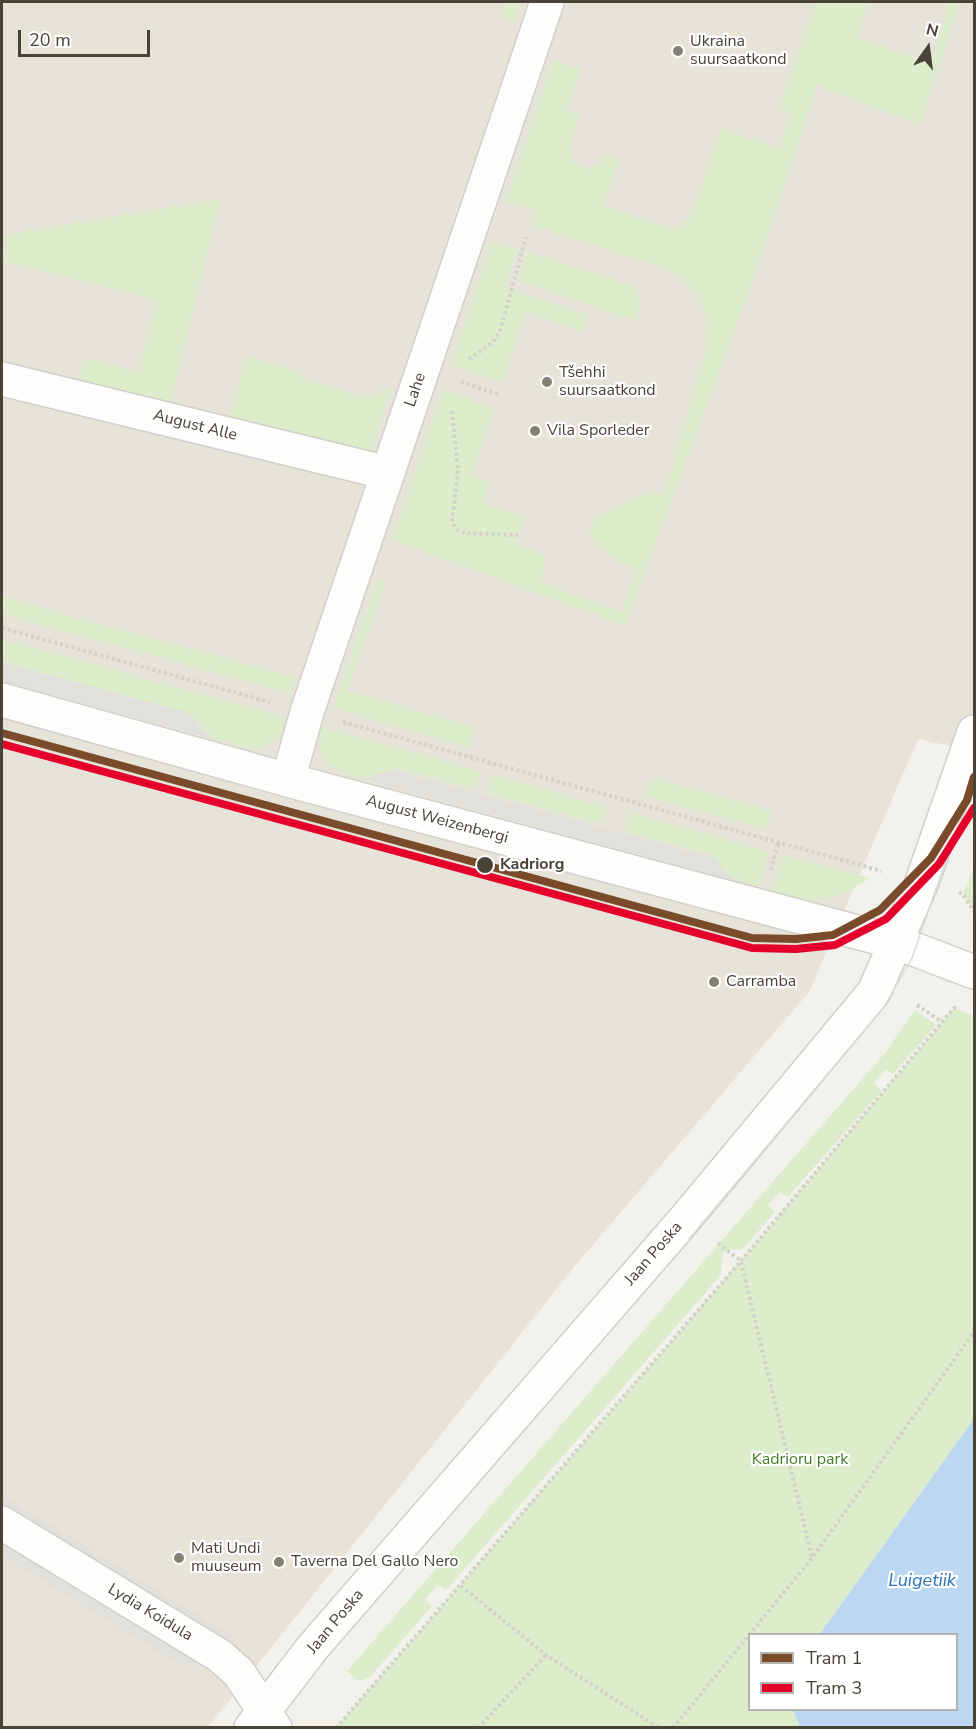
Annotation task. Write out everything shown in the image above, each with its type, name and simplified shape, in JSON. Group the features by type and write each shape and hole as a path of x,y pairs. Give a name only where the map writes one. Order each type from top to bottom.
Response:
{"street":[{"name":"Lahe","path":"288,780 307,712 547,2"},
{"name":"August Alle","path":"2,379 388,473"},
{"name":"August Weizenbergi","path":"2,700 288,780 898,943 975,972"},
{"name":"Jaan Poska","path":"263,1723 313,1647 686,1218 874,992 898,943 922,882 975,732"},
{"name":"Lydia Koidula","path":"2,1523 220,1656 239,1672 263,1723"}],"path":[{"path":"465,363 493,342 500,331 526,237"},
{"path":"457,389 462,372"},
{"path":"453,405 458,470 452,522 457,530 466,533 518,535"},
{"path":"2,628 882,871"},
{"path":"963,894 975,912"},
{"path":"917,1005 942,1022"},
{"path":"336,1728 741,1262 954,1008 964,1012"},
{"path":"686,1218 741,1262 812,1558"},
{"path":"751,1633 812,1558 975,1332"},
{"path":"461,1586 546,1655 659,1728"},
{"path":"673,1728 748,1636"},
{"path":"478,1728 546,1655"}],"shaded area":[{"path":"2,2 974,2 974,751 918,739 809,992 579,1261 208,1727 2,1728"},
{"path":"2,662 189,713 205,732 215,739 2,681"},
{"path":"390,770 716,859 724,872 737,881 365,779"},
{"path":"2,1495 232,1636 227,1648 2,1512"},
{"path":"2,1536 204,1661 180,1665 2,1556"}],"green space":[{"path":"507,2 520,2 514,21 502,17"},
{"path":"816,2 868,2 857,38 932,63 949,2 959,2 920,125 817,85 753,280 625,625 392,540 443,390 494,408 471,475 490,482 483,503 524,517 516,542 523,548 545,555 542,583 621,612 637,571 607,554 590,535 595,518 649,492 663,496 706,351 707,317 697,294 678,275 664,268 531,225 536,210 506,201 553,61 580,69 566,111 580,115 569,146 572,161 585,169 599,165 606,154 619,159 603,206 674,230 687,221 694,208 721,129 780,148 791,113 779,109"},
{"path":"220,199 170,405 78,382 85,359 139,372 157,300 4,261 10,234"},
{"path":"492,242 518,250 505,287 587,315 583,331 525,312 502,382 451,365"},
{"path":"527,252 631,285 637,291 641,305 635,321 518,280"},
{"path":"246,357 291,369 306,380 360,396 380,395 383,388 391,390 369,457 229,421"},
{"path":"380,580 386,581 347,691 474,727 470,744 467,747 333,708 376,583"},
{"path":"2,597 295,677 290,693 2,614"},
{"path":"2,639 287,718 283,731 273,742 261,748 251,749 216,739 205,732 189,713 2,662"},
{"path":"321,727 480,771 475,789 394,768 393,771 375,777 356,777 331,767 320,750"},
{"path":"492,775 607,807 604,816 596,823 487,793"},
{"path":"654,778 771,811 768,824 764,829 644,796"},
{"path":"629,813 768,851 760,887 731,877 720,867 718,861 710,857 710,854 625,832"},
{"path":"782,855 870,878 846,893 810,901 773,891"},
{"path":"974,866 974,912 963,894"},
{"name":"Kadrioru park","path":"954,1008 974,1016 974,1727 336,1728 741,1261"},
{"path":"915,1010 936,1025 893,1074 885,1070 874,1083 882,1090 788,1197 780,1192 768,1205 775,1212 742,1250 729,1249 723,1252 721,1275 446,1590 438,1585 425,1599 432,1606 369,1678 358,1681 347,1671 884,1054"}],"water":[{"name":"Luigetiik","path":"974,1419 974,1727 800,1727 793,1711 958,1711 958,1633 821,1633"}],"tram line":[{"name":"1","path":"2,733 752,938 796,939 833,935 880,910 931,858 967,800 974,777"},
{"name":"3","path":"2,744 752,948 796,949 835,945 886,919 939,864 974,808"},
{"path":"689,1239 884,1007 912,958 967,800"}],"place":[{"name":"Ukraina suursaatkond","path":"678,51"},
{"name":"Tšehhi suursaatkond","path":"547,382"},
{"name":"Vila Sporleder","path":"535,431"},
{"name":"Kadriorg","path":"485,865"},
{"name":"Carramba","path":"714,982"},
{"name":"Mati Undi muuseum","path":"179,1558"},
{"name":"Taverna Del Gallo Nero","path":"279,1562"}]}
